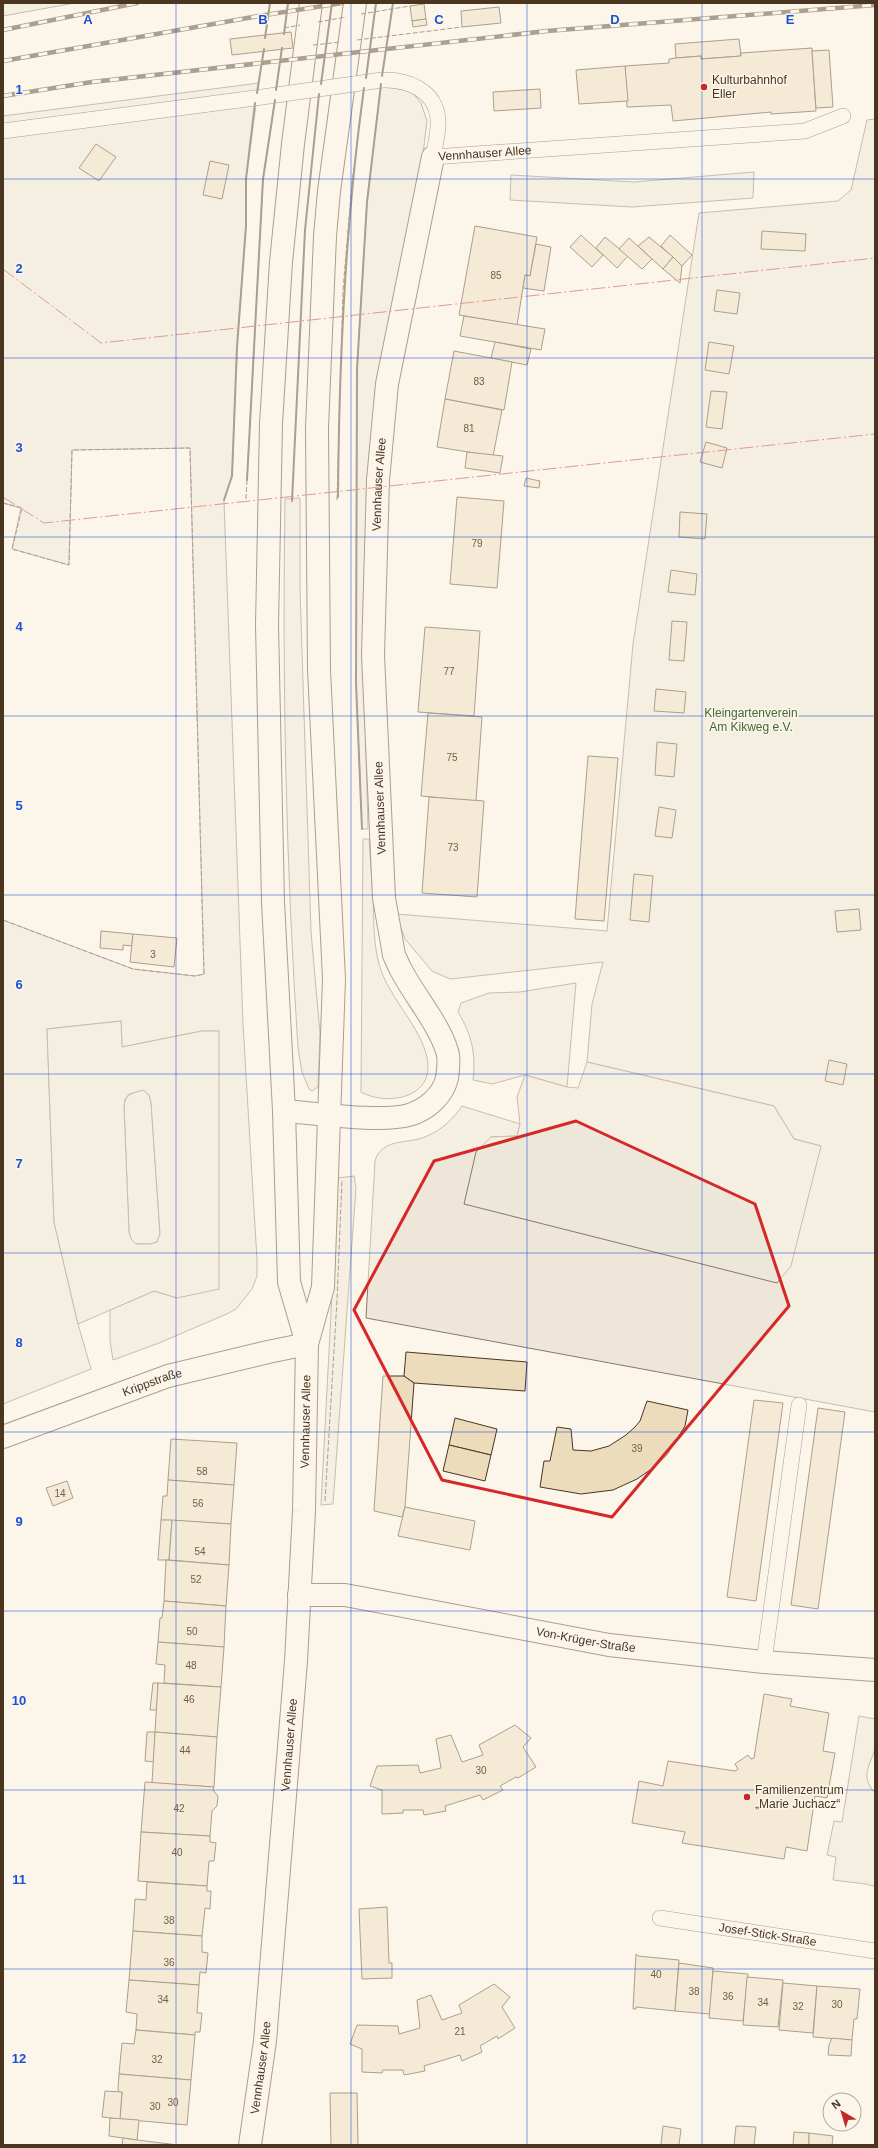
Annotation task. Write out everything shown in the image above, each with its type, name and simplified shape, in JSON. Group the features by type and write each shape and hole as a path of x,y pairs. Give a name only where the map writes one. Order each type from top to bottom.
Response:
{"main road":[{"name":"Vennhauser Allee","path":"307,1344 289,1282 284,1110 273,906 267,625 271,424 281,262 292,144 312,3"},
{"name":"Vennhauser Allee","path":"250,2145 265,2041 296,1661 304,1511 307,1344 323,1287 334,979 319,670 317,428 325,243 329,191 355,3"},
{"name":"Vennhauser Allee","path":"284,1110 391,1117 409,1115 424,1108 434,1101 445,1085 448,1069 447,1051 407,982 394,955 390,939 384,898 374,655 378,480 387,384 433,157"},
{"name":"Krippstraße","path":"3,1438 168,1376 245,1357 307,1344"},
{"name":"Von-Krüger-Straße","path":"299,1595 345,1595 609,1645 764,1662 875,1670"}],"lane":[{"path":"3,132 382,80 406,81 416,86 432,102 436,110 438,121 433,157"},
{"name":"Vennhauser Allee","path":"433,157 805,131 843,116"},
{"path":"764,1662 799,1405"},
{"name":"Josef-Stick-Straße","path":"660,1918 875,1951"}],"highlighted area":[{"path":"576,1121 755,1204 789,1306 612,1517 442,1480 354,1310 434,1161"}],"green space":[{"path":"3,3 75,3 3,16"},
{"path":"259,83 246,179 246,226 237,347 232,476 224,501 243,1024 257,1276 252,1289 236,1309 159,1343 113,1360 110,1341 110,1310 154,1291 177,1298 219,1031 202,1031 122,1047 121,1021 47,1029 54,1222 78,1324 91,1369 3,1404 3,920 133,969 195,976 204,974 190,448 72,450 69,565 12,549 21,508 3,503 3,116"},
{"path":"381,86 411,91 421,103 427,121 363,638 368,829 362,829 356,683 357,369 367,202"},
{"name":"Kleingartenverein Am Kikweg e.V.","path":"875,119 875,1412 366,1318 375,1161 378,1153 383,1148 390,1145 420,1139 438,1130 455,1115 462,1106 520,1124 517,1136 491,1137 821,1146 794,1139 774,1106 587,1062 592,1004 603,962 450,979 432,971 405,939 396,914 607,931 633,644 699,213 838,201 851,190 867,120"},
{"path":"300,498 300,589 311,932 320,1033 318,1087 312,1091 309,1089 302,1072 298,1048 290,911 286,774 284,637 285,499"},
{"path":"363,839 369,839 375,939 379,964 390,990 422,1041 428,1067 426,1078 421,1087 413,1093 392,1099 370,1096 361,1092"},
{"path":"576,983 567,1087 525,1075 492,1084 473,1080 474,1062 472,1045 467,1029 458,1012 461,1003 489,993 520,992"},
{"path":"143,1090 149,1095 151,1102 160,1234 157,1242 151,1244 136,1244 131,1239 129,1232 124,1106 128,1096 132,1093"},
{"path":"354,1176 356,1188 333,1504 321,1505 338,1178"},
{"path":"859,1716 875,1719 876,1745 867,1775 870,1787 875,1793 875,1884 873,1886 833,1880 836,1857 827,1855 834,1821 842,1822"}],"shaded area":[{"path":"754,172 753,198 632,207 510,200 511,175 634,182"},
{"path":"121,1021 122,1047 202,1031 219,1031 219,1289 177,1298 154,1291 78,1324 54,1222 47,1029","holes":["143,1090 149,1095 151,1102 160,1234 157,1242 150,1244 136,1244 131,1239 129,1232 124,1106 125,1099 129,1094"]},
{"path":"587,1062 774,1106 794,1139 821,1146 791,1266 777,1283 464,1204 476,1152 491,1137 517,1136 520,1124 517,1097 525,1075 567,1087 578,1088"}],"building":[{"path":"424,4 426,19 412,21 410,6"},
{"path":"499,7 501,23 462,27 461,11"},
{"path":"426,19 427,25 413,27 412,21"},
{"path":"291,32 293,48 232,55 230,39"},
{"path":"739,39 741,56 701,59 701,56 676,58 675,44"},
{"name":"Kulturbahnhof Eller","path":"812,48 816,111 771,114 771,112 673,121 671,105 627,107 625,66 669,63 669,59 676,58 701,56 701,59 741,56 741,53"},
{"path":"829,50 833,107 816,108 812,51"},
{"path":"625,66 628,101 579,104 576,70"},
{"path":"540,89 541,108 494,111 493,92"},
{"path":"96,144 116,157 99,181 79,168"},
{"path":"210,161 229,165 222,199 203,195"},
{"path":"475,226 537,237 530,276 525,275 517,325 459,315"},
{"path":"762,231 806,234 805,251 761,249"},
{"path":"581,235 603,255 592,267 570,247"},
{"path":"670,235 692,255 682,266 661,246"},
{"path":"605,237 628,256 617,268 596,248"},
{"path":"649,237 673,257 663,269 638,246"},
{"path":"629,238 652,259 642,269 619,249"},
{"path":"536,244 551,247 544,291 523,288 525,275 530,276"},
{"path":"673,257 682,266 680,283 663,269"},
{"path":"717,290 740,293 737,314 714,311"},
{"path":"464,316 545,329 541,350 460,336"},
{"path":"495,342 531,349 527,365 491,358"},
{"path":"709,342 734,346 729,374 705,370"},
{"path":"454,351 512,362 504,410 445,399"},
{"path":"711,391 727,392 722,429 706,427"},
{"path":"445,399 502,410 493,456 437,447"},
{"path":"706,442 727,448 722,468 700,462"},
{"path":"467,452 503,456 500,473 465,468"},
{"path":"526,478 540,481 539,488 524,486"},
{"path":"457,497 504,501 497,588 450,584"},
{"path":"680,512 707,514 705,539 679,537"},
{"path":"671,570 697,574 695,595 668,592"},
{"path":"672,621 687,622 684,661 669,660"},
{"path":"425,627 480,631 474,716 418,712"},
{"path":"656,689 686,692 684,713 654,711"},
{"path":"428,713 482,717 476,801 421,796"},
{"path":"657,742 677,744 674,777 655,775"},
{"path":"588,756 618,758 604,921 575,919"},
{"path":"429,797 484,801 477,897 422,893"},
{"path":"659,807 676,810 672,838 655,836"},
{"path":"634,874 653,876 649,922 630,920"},
{"path":"859,909 861,930 837,932 835,911"},
{"path":"101,931 133,934 132,946 123,945 123,950 100,948"},
{"path":"133,934 177,938 174,967 130,962"},
{"path":"829,1060 847,1064 843,1085 825,1081"},
{"path":"406,1352 527,1362 525,1391 414,1383 404,1376"},
{"path":"383,1376 404,1376 414,1383 405,1507 402,1517 374,1511"},
{"path":"754,1400 783,1403 756,1601 727,1597"},
{"path":"647,1401 688,1410 685,1426 676,1441 667,1455 653,1468 637,1479 613,1490 581,1494 540,1487 544,1461 550,1461 557,1427 571,1429 573,1450 591,1451 609,1446 635,1427 640,1421"},
{"path":"818,1408 845,1412 818,1609 791,1605"},
{"path":"455,1418 497,1429 491,1455 449,1445"},
{"path":"171,1439 237,1443 234,1485 168,1480"},
{"path":"449,1445 491,1455 485,1481 443,1471"},
{"path":"168,1480 234,1485 231,1524 161,1520 163,1496 167,1496"},
{"path":"67,1481 73,1498 53,1506 46,1488"},
{"path":"405,1507 475,1521 470,1550 398,1536"},
{"path":"161,1520 172,1520 169,1560 158,1560"},
{"path":"172,1520 231,1524 229,1565 169,1560"},
{"path":"166,1560 229,1565 226,1606 164,1601"},
{"path":"164,1601 226,1606 224,1647 158,1642 160,1618 162,1618"},
{"path":"158,1642 224,1647 221,1687 164,1683 165,1665 156,1664"},
{"path":"153,1683 158,1683 157,1710 150,1710"},
{"path":"158,1683 221,1687 217,1737 155,1732"},
{"path":"764,1694 792,1699 790,1706 829,1713 823,1751 835,1753 827,1798 815,1796 807,1851 786,1847 784,1859 682,1843 685,1832 632,1823 639,1781 663,1786 668,1761 735,1771 738,1769 735,1764 748,1755 751,1759 754,1758"},
{"path":"515,1725 531,1738 523,1747 536,1767 518,1778 516,1777 500,1786 503,1790 483,1800 480,1795 445,1806 446,1811 424,1815 423,1810 403,1810 403,1813 382,1814 382,1790 370,1786 377,1766 418,1765 420,1773 441,1768 436,1739 451,1735 462,1762 483,1755 479,1745"},
{"path":"147,1732 155,1732 154,1762 145,1761"},
{"path":"155,1732 217,1737 214,1787 152,1783"},
{"path":"145,1782 214,1787 213,1790 218,1796 217,1806 212,1811 210,1836 141,1832"},
{"path":"141,1832 210,1836 210,1842 216,1843 214,1861 209,1861 207,1886 138,1881"},
{"path":"147,1882 207,1886 207,1891 211,1891 210,1909 205,1908 202,1936 133,1931 135,1899 146,1900"},
{"path":"387,1907 389,1963 392,1963 392,1978 362,1979 359,1909"},
{"path":"133,1931 202,1936 202,1952 208,1953 206,1973 200,1972 199,1985 129,1980"},
{"path":"636,1954 638,1956 679,1960 675,2011 636,2007 636,2009 633,2009"},
{"path":"679,1963 713,1968 710,2014 675,2011"},
{"path":"713,1971 748,1974 743,2021 709,2018"},
{"path":"747,1977 783,1980 778,2027 743,2025"},
{"path":"129,1980 199,1985 197,2013 202,2013 200,2032 195,2032 195,2035 136,2030 137,2014 126,2012"},
{"path":"783,1983 817,1986 813,2033 779,2030"},
{"path":"494,1984 510,1997 502,2007 515,2028 498,2039 497,2036 480,2046 482,2052 462,2061 460,2055 424,2066 425,2071 404,2075 403,2070 383,2070 382,2073 362,2072 362,2049 350,2044 357,2025 398,2026 399,2034 420,2028 417,2000 431,1995 442,2020 462,2013 459,2005"},
{"path":"817,1986 860,1989 857,2019 854,2019 852,2040 813,2037"},
{"path":"136,2030 195,2035 191,2080 119,2074 122,2043 134,2044"},
{"path":"832,2038 852,2040 851,2056 828,2055 829,2045"},
{"path":"119,2074 191,2080 187,2125 120,2119 122,2092 119,2093 118,2089"},
{"path":"105,2091 122,2092 120,2119 102,2117"},
{"path":"330,2093 357,2093 358,2145 331,2145"},
{"path":"110,2118 139,2120 137,2140 109,2136"},
{"path":"663,2126 681,2129 679,2145 661,2145"},
{"path":"736,2126 756,2127 754,2145 734,2145"},
{"path":"794,2132 809,2133 809,2145 793,2145"},
{"path":"809,2133 833,2136 832,2145 809,2145"},
{"path":"123,2138 137,2140 178,2145 122,2145"}],"railway":[{"path":"3,30 137,3"},
{"path":"3,61 253,17 342,3"},
{"path":"3,96 92,82 547,31 875,5"}],"fence":[{"path":"284,35 288,3"},
{"path":"366,78 376,3"},
{"path":"361,14 410,6"},
{"path":"318,22 346,17"},
{"path":"284,28 300,25"},
{"path":"357,40 462,27"},
{"path":"313,45 341,42"},
{"path":"276,90 282,47"},
{"path":"337,500 343,290 352,183 364,88"},
{"path":"246,499 263,179 275,100"},
{"path":"3,503 22,508 12,549 69,565 72,450 190,448 204,974 195,976 133,969 3,920"},
{"path":"325,1501 337,1300 342,1180"}],"wall":[{"path":"265,38 270,3"},
{"path":"284,34 288,3"},
{"path":"321,84 332,3"},
{"path":"366,78 376,3"},
{"path":"382,76 393,3"},
{"path":"276,90 282,48"},
{"path":"257,93 264,49"},
{"path":"362,829 356,683 357,369 367,202 381,84"},
{"path":"338,497 344,292 352,190 364,88"},
{"path":"292,501 305,230 319,94"},
{"path":"247,480 263,179 275,100"},
{"path":"224,500 232,476 237,347 246,226 246,179 255,103"}],"power":[{"path":"3,269 101,343 875,258"},
{"path":"3,497 44,523 875,434"}],"place":[{"name":"Kulturbahnhof Eller","path":"704,87"},
{"name":"Familienzentrum „Marie Juchacz“","path":"747,1797"}]}
